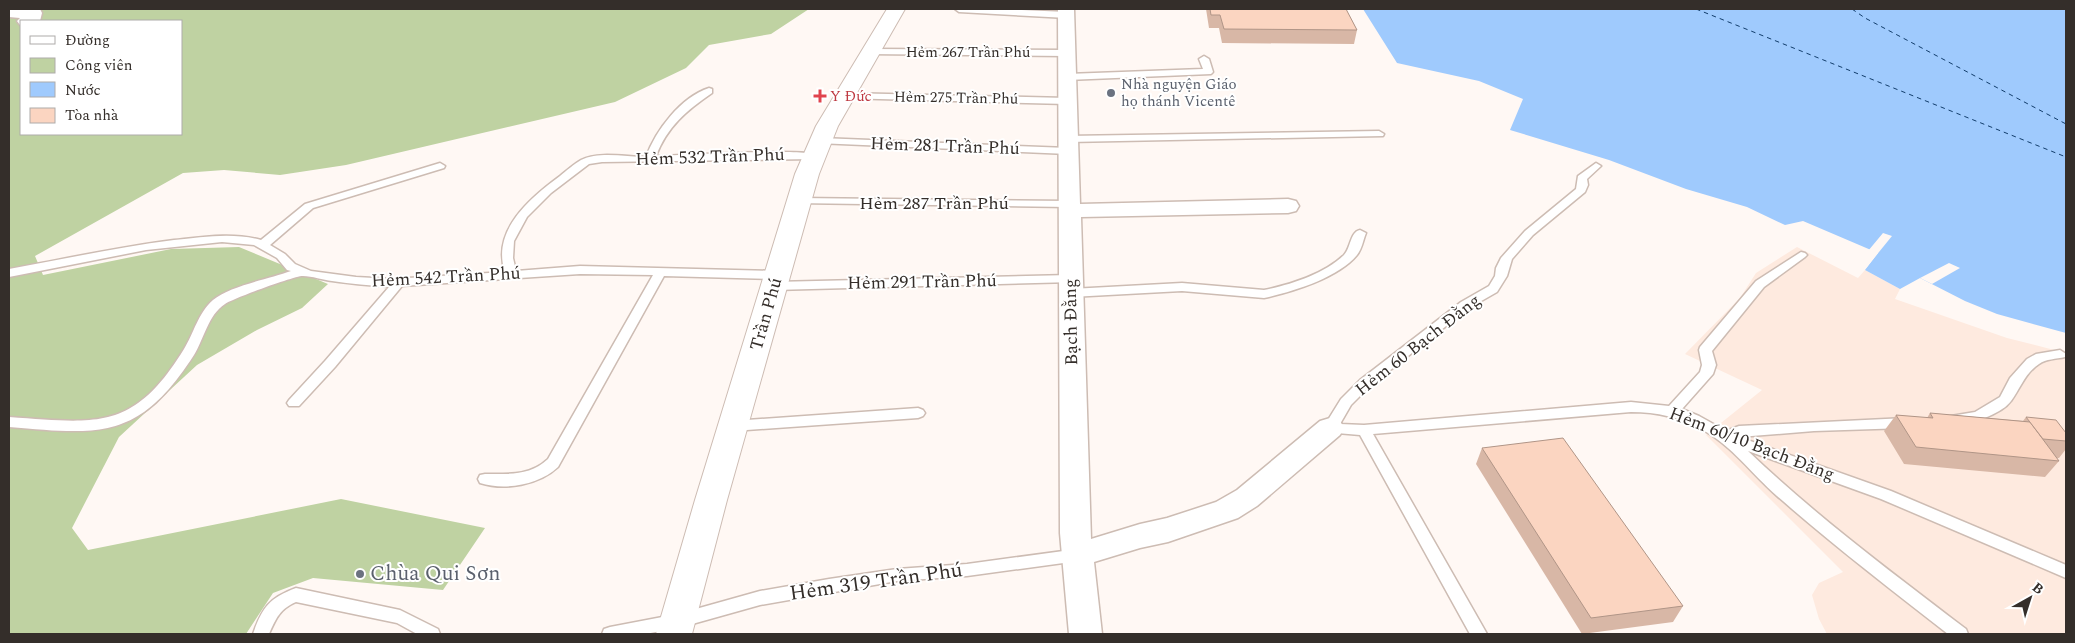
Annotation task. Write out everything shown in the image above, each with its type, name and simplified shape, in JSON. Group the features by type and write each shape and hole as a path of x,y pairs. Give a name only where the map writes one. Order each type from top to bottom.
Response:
{"main road":[{"name":"Trần Phú","path":"676,628 799,202 818,148 827,126 896,9"}],"street":[{"path":"9,12 34,13 33,19 30,20"},
{"name":"Bạch Đằng","path":"1066,12 1074,533 1086,634"},
{"path":"1069,207 1288,206"},
{"name":"Hẻm 60 Bạch Đằng","path":"1078,555 1140,536 1168,530 1227,510 1247,498 1330,428"}],"lane":[{"path":"959,9 1066,12"},
{"name":"Hẻm 267 Trần Phú","path":"870,52 1066,52"},
{"name":"Hẻm 275 Trần Phú","path":"844,96 1067,89 1208,72 1204,59"},
{"path":"650,159 657,138 668,123 680,111 709,91"},
{"name":"Hẻm 281 Trần Phú","path":"818,148 1068,145 1148,139 1379,134"},
{"name":"Hẻm 532 Trần Phú","path":"512,275 507,257 508,240 516,223 538,200 586,162 593,159 650,159 818,148"},
{"path":"262,245 309,206 440,166"},
{"name":"Hẻm 60 Bạch Đằng","path":"1330,428 1346,402 1365,383 1465,305 1493,289 1501,276 1502,268 1507,258 1529,233 1581,190 1583,185 1582,178 1596,166"},
{"name":"Hẻm 287 Trần Phú","path":"799,202 1069,207"},
{"name":"Hẻm 291 Trần Phú","path":"776,281 1182,287 1264,294 1278,292 1308,280 1335,266 1352,253 1360,233"},
{"name":"Hẻm 542 Trần Phú","path":"9,272 146,247 192,241 241,240 257,242 280,256 291,267 302,272 356,281 399,282 580,270 776,281"},
{"path":"1673,410 1706,374 1708,365 1705,350 1760,284 1801,255"},
{"path":"9,422 64,426 86,425 116,420 135,413 165,386 197,339 212,308 220,300 250,288 302,272"},
{"path":"485,479 526,479 548,470 660,273"},
{"path":"294,404 399,282"},
{"path":"1942,421 1978,416 2005,400 2015,382 2032,362 2041,357 2060,354"},
{"name":"Hẻm 60/10 Bạch Đằng","path":"1330,428 1364,430 1586,412 1621,407 1673,410 1706,424 1725,437 1886,495 2066,572"},
{"path":"733,426 918,413"},
{"path":"1924,423 1814,426 1739,431 1725,437 1780,490 1845,545 1960,634"},
{"path":"1364,430 1479,634"},
{"name":"Hẻm 319 Trần Phú","path":"610,634 676,628 760,598 829,586 897,575 967,570 1078,555"},
{"path":"261,634 271,609 280,600 296,595 400,617 432,634"}],"shaded area":[{"path":"1797,247 1858,278 1865,270 1900,289 1895,299 2007,338 2066,353 2066,634 1827,634 1819,619 1812,595 1819,583 1843,572 1706,435 1762,390 1685,354 1740,298 1756,273"}],"green space":[{"path":"9,9 809,9 771,34 709,45 686,68 615,102 346,165 280,175 224,170 183,173 35,256 43,275 171,249 239,247 328,284 302,308 257,330 197,365 119,437 72,528 88,550 341,499 485,528 443,590 313,578 273,593 246,634 9,634"}],"water":[{"path":"1363,9 2066,9 2066,333 1997,314 1965,301 1920,278 1900,289 1865,270 1878,253 1803,221 1785,225 1747,207 1686,189 1609,160 1510,130 1523,99 1479,81 1397,63"}],"pier":[{"path":"1883,233 1892,236 1866,268 1864,267 1874,254 1868,251"},
{"path":"1949,263 1960,268 1932,284 1920,278"}],"building":[{"path":"1210,9 1346,9 1357,30 1224,29 1220,15 1211,15"},
{"path":"1930,413 2030,422 2059,461 1916,447 1896,415 1933,418"},
{"path":"2026,417 2056,420 2066,433 2066,441 2043,439"},
{"path":"1563,438 1683,606 1591,618 1482,448"}],"ferry route":[{"path":"1696,9 2066,157"},
{"path":"1852,9 1865,18 2066,124"}],"place":[{"name":"Nhà nguyện Giáo họ thánh Vicentê","path":"1111,93"},
{"name":"Y Đức","path":"820,96"},
{"name":"Chùa Qui Sơn","path":"360,574"}]}
